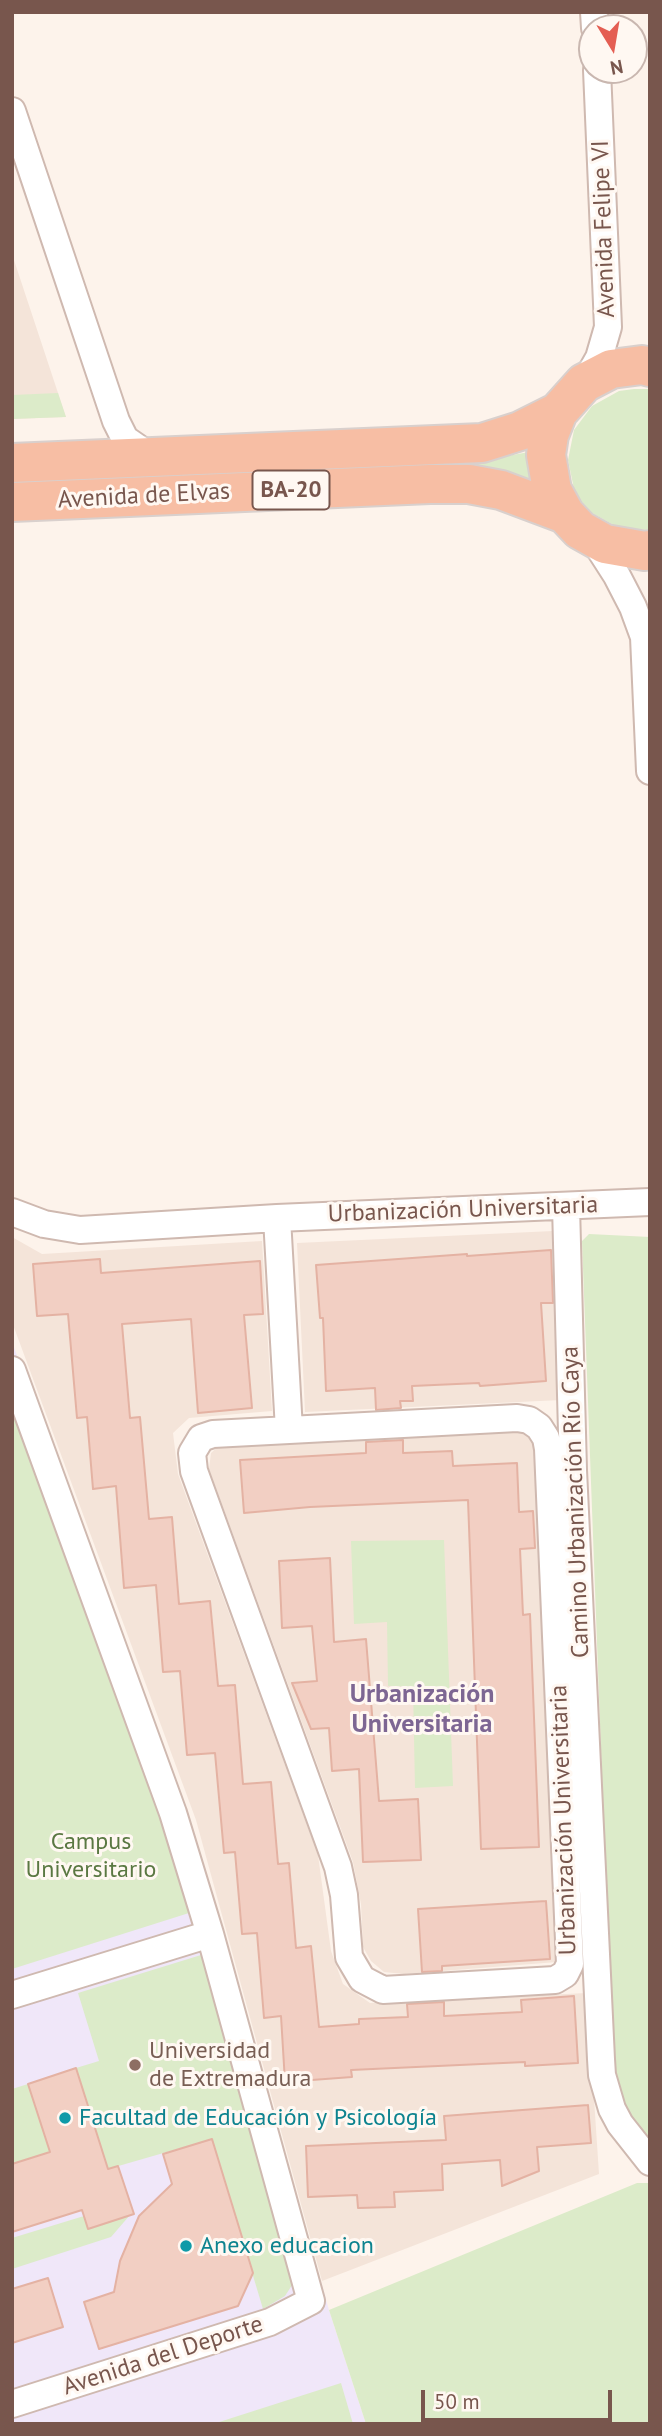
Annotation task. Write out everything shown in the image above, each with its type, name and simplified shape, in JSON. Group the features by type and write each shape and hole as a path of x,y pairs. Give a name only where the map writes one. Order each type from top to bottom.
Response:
{"highway":[{"path":"579,526 552,489 546,455 549,435 558,412 584,383 611,369 642,365 650,367"},
{"name":"Avenida de Elvas","path":"12,463 482,443 520,431 558,412"},
{"name":"Avenida de Elvas","path":"12,502 470,484 501,490 579,526 605,544 650,550"}],"street":[{"name":"Avenida Felipe VI","path":"584,383 599,358 608,327 598,84"},
{"path":"12,111 116,421 125,439 151,457"},
{"path":"579,526 617,576 647,628 650,771"},
{"name":"Urbanización Universitaria","path":"12,1212 44,1224 80,1230 277,1218 650,1202"},
{"name":"Camino Urbanización Río Caya","path":"566,1206 574,1484 601,2059 612,2109 620,2124 650,2162"},
{"path":"277,1218 289,1430"},
{"path":"12,1370 173,1813 210,1934 12,1995"},
{"name":"Urbanización Universitaria","path":"517,1418 529,1420 543,1432 548,1449 570,1964 565,1975 559,1979 392,1991 368,1983 352,1966 344,1895 336,1860 198,1483 192,1459 197,1442 207,1435 289,1430 517,1418"},
{"name":"Avenida del Deporte","path":"12,2404 270,2322 311,2301 210,1934"}],"shaded area":[{"path":"12,254 58,393 66,417 12,419"},
{"path":"553,1231 561,1400 305,1412 297,1243"},
{"path":"12,1237 42,1254 262,1241 272,1411 189,1418 173,1433 178,1474 318,1855 331,1951 343,1984 370,2003 587,1993 599,2174 322,2281 196,1820 12,1322"},
{"name":"Universidad de Extremadura","path":"12,1342 188,1819 329,2310 366,2424 12,2424"},
{"path":"524,1431 534,1440 557,1962 404,1974 384,1972 371,1961 363,1947 361,1904 353,1862 209,1469 211,1453 222,1443"}],"green space":[{"path":"650,389 648,530 619,528 592,513 574,489 568,460 574,430 592,406 619,391"},
{"path":"58,393 66,417 12,419 12,395"},
{"path":"529,452 529,481 440,473 440,461 496,458"},
{"path":"589,1234 650,1237 650,2142 627,2109 616,2083 612,2045 582,1241"},
{"name":"Campus Universitario","path":"12,1408 162,1815 189,1913 12,1969"},
{"path":"444,1540 453,1786 415,1788 413,1687 388,1686 387,1622 354,1624 351,1541"},
{"path":"201,1955 294,2282 285,2296 263,2309 212,2139 108,2169 76,2068 99,2061 78,1993"},
{"path":"28,2084 50,2152 12,2164 12,2089"},
{"path":"637,2183 650,2183 650,2424 366,2424 329,2310"},
{"path":"130,2215 111,2237 12,2269 12,2238 84,2216 89,2229"},
{"path":"341,2383 353,2424 213,2424"}],"building":[{"path":"551,1250 553,1303 541,1303 546,1381 480,1386 479,1383 412,1386 413,1401 400,1401 401,1408 376,1410 375,1388 326,1391 323,1318 320,1318 316,1265"},
{"path":"100,1259 101,1273 260,1261 263,1314 244,1315 252,1408 198,1413 191,1319 122,1324 130,1418 140,1417 149,1519 172,1517 179,1604 210,1601 218,1686 235,1685 243,1784 271,1782 278,1864 289,1863 296,1948 311,1946 319,2027 359,2024 359,2019 408,2017 407,2004 444,2002 444,2016 522,2012 521,2000 574,1996 578,2063 525,2066 525,2062 351,2070 352,2077 285,2082 281,2016 264,2018 257,1933 242,1934 235,1852 224,1853 215,1753 187,1755 180,1671 163,1672 156,1585 124,1588 116,1486 93,1489 87,1417 77,1418 68,1314 37,1316 33,1264"},
{"path":"403,1440 403,1453 452,1451 453,1466 517,1463 519,1512 533,1511 535,1548 520,1549 523,1615 530,1614 539,1847 481,1849 468,1500 310,1507 244,1513 240,1460 366,1453 366,1442"},
{"path":"330,1558 334,1642 366,1639 379,1801 418,1799 421,1860 363,1862 359,1769 332,1771 329,1728 311,1729 292,1683 317,1681 312,1626 282,1628 279,1561"},
{"path":"546,1901 550,1959 442,1966 442,1971 422,1972 418,1909"},
{"name":"Facultad de Educación y Psicología","path":"76,2068 108,2169 118,2166 134,2214 88,2229 82,2210 12,2232 12,2164 50,2152 28,2084"},
{"path":"588,2105 591,2143 537,2147 539,2171 502,2186 500,2160 442,2164 443,2190 394,2192 395,2207 358,2208 357,2195 308,2197 306,2146 446,2140 444,2116"},
{"name":"Anexo educacion","path":"212,2139 253,2273 238,2306 99,2349 84,2302 114,2292 120,2261 139,2216 172,2184 163,2154"},
{"path":"48,2278 63,2327 12,2343 12,2289"}],"place":[{"name":"Universidad de Extremadura","path":"135,2065"},
{"name":"Facultad de Educación y Psicología","path":"65,2118"},
{"name":"Anexo educacion","path":"186,2246"}],"district":[{"name":"Urbanización Universitaria","path":"422,1710"}]}
